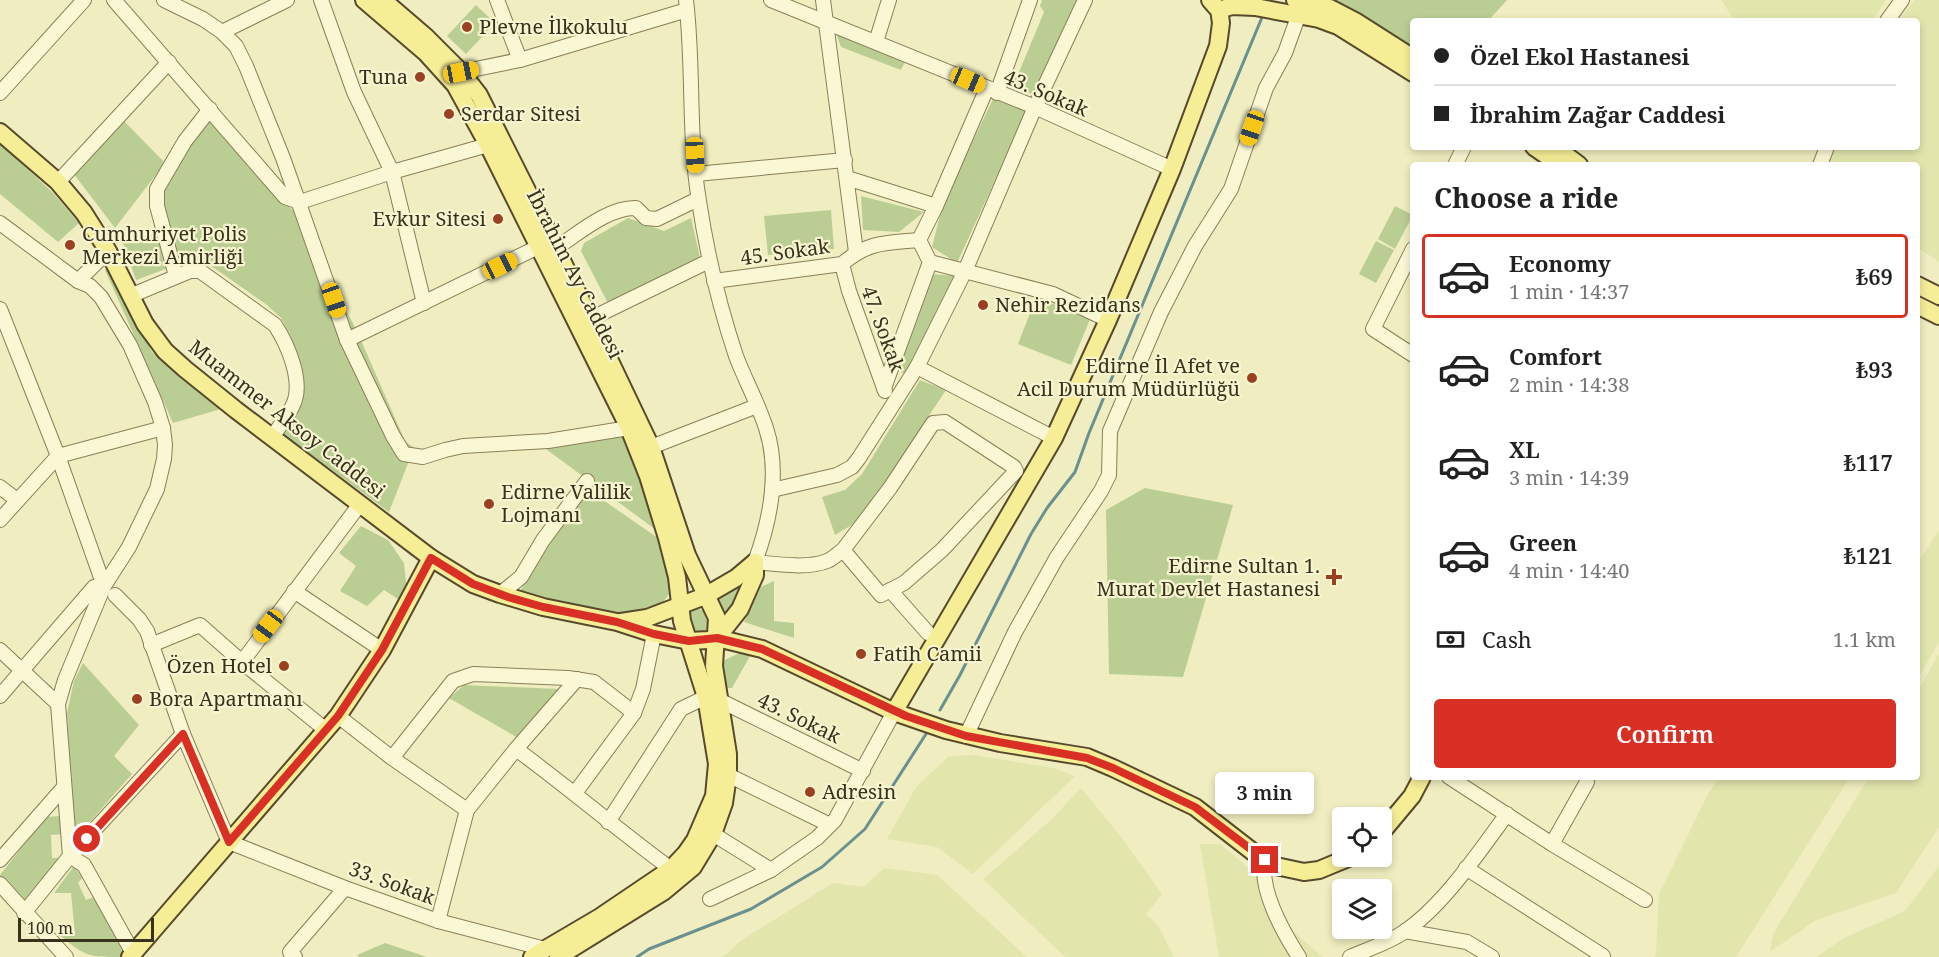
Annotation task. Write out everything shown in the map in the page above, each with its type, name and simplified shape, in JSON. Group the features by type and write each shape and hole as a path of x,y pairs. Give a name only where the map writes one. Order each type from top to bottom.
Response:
{"main road":[{"name":"İbrahim Ay Caddesi","path":"364,0 441,67 455,85 488,145 628,428 648,476 677,577 682,621 689,641"},
{"name":"İbrahim Ay Caddesi","path":"383,0 425,36 480,95 651,447 687,555 717,618 713,699"},
{"path":"894,712 1054,438 1108,320 1172,169 1218,46 1224,4 1255,7 1330,8 1410,56"},
{"path":"1297,7 1338,26 1410,71"},
{"name":"Muammer Aksoy Caddesi","path":"0,132 58,182 89,220 108,251 145,324 165,351 185,369 431,558 473,584 543,607 617,622"},
{"path":"1545,152 1557,162"},
{"path":"1545,152 1571,162"},
{"path":"1920,286 1939,296"},
{"path":"1920,306 1939,316"},
{"path":"132,955 338,716 382,650 431,558"},
{"path":"617,622 647,618 680,607 736,578 754,562"},
{"path":"717,638 740,609 755,575 754,562"},
{"path":"617,622 654,634 689,641 717,638 762,649 894,712 966,736 1087,758 1195,807 1276,866 1304,872 1332,866"},
{"path":"545,954 653,900 693,867 713,834 724,803 728,754 713,699 689,641"},
{"path":"545,954 671,869 695,840 714,796 717,764 713,699"},
{"path":"1392,820 1412,796 1420,780"}],"street":[{"path":"0,93 84,0"},
{"path":"114,0 285,197 300,202 392,172 488,145"},
{"path":"164,0 203,19 236,45 300,202 348,340 393,436 404,454 423,458 463,446 548,441 628,428"},
{"path":"222,32 287,0"},
{"path":"321,0 354,92 392,172 424,303"},
{"path":"497,0 520,60"},
{"name":"43. Sokak","path":"771,0 1035,107 1172,169"},
{"path":"823,0 856,252 874,244 918,240"},
{"path":"876,42 889,0"},
{"path":"918,240 992,90 1030,0"},
{"path":"772,490 846,472 860,458 917,367 965,271 1035,107 1085,0"},
{"path":"1889,18 1902,0"},
{"path":"461,72 520,60 687,5 698,199 709,261 737,359 766,428 770,446 772,490 763,539 754,562 778,565 807,564 827,561 843,550 890,488 933,423 945,422 1014,467 1016,471 942,550 904,583 881,595 843,550"},
{"path":"966,736 1015,632 1051,566 1101,491 1109,475 1110,431 1161,312 1195,246 1231,189 1266,88 1285,53 1297,7"},
{"path":"58,182 169,62"},
{"path":"176,276 157,206 157,189 185,141 210,109"},
{"path":"696,174 845,160"},
{"path":"847,178 936,206"},
{"path":"556,248 614,211 636,208 646,218 657,219 698,199"},
{"path":"0,223 78,281 90,286 101,297 130,345 155,402 163,428 164,459 157,489 110,591 65,680 58,704 70,856"},
{"path":"918,240 930,262 1053,294 1108,320"},
{"path":"348,340 538,247"},
{"path":"78,281 108,251"},
{"name":"45. Sokak","path":"714,281 842,264 856,252"},
{"path":"1410,255 1373,329 1410,353"},
{"path":"590,319 709,261"},
{"path":"884,388 930,262"},
{"name":"47. Sokak","path":"842,264 849,291 890,407"},
{"path":"130,296 176,276 190,271 200,271 274,325 282,337 295,375 296,394 293,405 272,437"},
{"path":"0,309 110,591 139,619 147,631 183,734 229,842"},
{"path":"917,367 1054,438"},
{"path":"651,447 757,406"},
{"path":"0,520 58,456 163,428"},
{"path":"500,594 521,577 543,540 587,481"},
{"path":"0,488 17,500"},
{"path":"242,662 360,504"},
{"path":"0,696 94,587 110,591"},
{"path":"890,590 928,633"},
{"path":"294,591 382,650"},
{"path":"151,645 200,625 326,730"},
{"path":"575,793 634,713 643,689 654,634"},
{"path":"0,651 58,704"},
{"path":"392,758 453,681 473,674 577,679 594,682 634,713"},
{"path":"438,921 467,810 577,679"},
{"path":"608,822 681,709 713,699"},
{"name":"43. Sokak","path":"713,699 863,771"},
{"path":"710,899 771,870 817,838 835,820 894,712"},
{"path":"338,716 392,758 467,810"},
{"path":"24,913 70,856 183,734"},
{"path":"516,749 671,869"},
{"path":"728,775 830,825"},
{"path":"1454,780 1552,844 1645,900"},
{"path":"1552,844 1587,782"},
{"path":"0,860 64,787"},
{"path":"1350,957 1386,942 1405,931 1430,910 1466,868 1507,814"},
{"path":"713,834 771,870"},
{"name":"33. Sokak","path":"229,842 345,888 438,921 545,954"},
{"path":"70,856 84,865 132,955"},
{"path":"1265,860 1263,874 1271,901 1283,932 1299,957"},
{"path":"1466,868 1603,956"},
{"path":"0,884 66,957"},
{"path":"295,957 290,952 345,888"},
{"path":"1405,931 1467,942 1492,957"}],"green space":[{"path":"1042,0 1078,0 1036,96 1007,83 1010,77 1017,77 1044,12 1040,6"},
{"path":"1319,0 1507,0 1491,18 1410,18 1410,46"},
{"path":"1721,0 1886,0 1874,18 1733,18"},
{"path":"1914,0 1939,0 1939,262 1920,249 1920,162 1830,162 1833,150 1920,150 1920,18 1901,18"},
{"path":"476,5 495,23 466,54 447,36"},
{"path":"836,33 906,60 901,70 841,47"},
{"path":"993,99 1027,111 957,263 932,247 943,203"},
{"path":"211,116 281,199 294,211 356,329 405,441 414,448 389,512 310,454 279,436 300,368 290,335 281,318 267,305 207,263 180,262 165,218 162,194 179,158"},
{"path":"122,119 165,163 115,228 73,173"},
{"path":"0,143 54,194 79,223 58,242 0,194"},
{"path":"861,196 924,212 899,232 863,230"},
{"path":"1395,206 1410,214 1410,221 1395,249 1378,239"},
{"path":"831,210 834,249 768,255 764,216"},
{"path":"628,218 664,231 691,218 701,262 610,307 581,251 584,243"},
{"path":"159,232 171,267 136,280 123,243"},
{"path":"1376,241 1394,250 1376,283 1359,274"},
{"path":"108,268 152,352 221,409 173,423 105,270"},
{"path":"929,274 957,276 905,374 901,372 901,364"},
{"path":"1036,298 1091,317 1071,365 1018,344"},
{"path":"920,380 946,390 860,520 835,535 822,497 845,490 862,474"},
{"path":"629,428 667,538 535,441"},
{"path":"1145,488 1233,505 1183,677 1109,674 1106,510"},
{"path":"587,489 658,538 668,579 669,594 660,606 650,612 630,615 597,609 585,610 519,593 548,542"},
{"path":"361,526 388,540 404,563 407,592 401,601 384,590 367,606 340,591 356,566 339,553"},
{"path":"1939,530 1939,642 1920,675 1920,559"},
{"path":"747,577 723,620 715,598"},
{"path":"774,581 774,621 794,623 794,638 744,622 761,587"},
{"path":"696,608 705,611 709,618 708,631 705,635 694,634 689,616"},
{"path":"746,653 750,656 732,688 726,688 722,666 725,660 737,654"},
{"path":"1939,653 1939,827 1896,893 1816,920 1770,952 1773,934 1867,780 1920,780 1920,688"},
{"path":"83,663 139,725 114,756 132,774 74,840 67,713 74,681"},
{"path":"464,685 559,689 518,738 449,698"},
{"path":"973,755 1054,768 1075,776 973,874 937,847 887,839 916,787 949,756"},
{"path":"1717,780 1848,780 1736,957 1654,957 1659,894"},
{"path":"1081,788 1118,833 1162,894 1146,914 1158,925 1174,957 1065,957 983,879 1051,820"},
{"path":"60,816 63,834 51,835 52,858 64,858 25,904 0,879 0,875 46,817"},
{"path":"1200,844 1220,844 1252,871 1295,933 1323,957 1219,957"},
{"path":"74,866 82,878 78,883 86,900 102,894 131,947 122,957 102,957 82,952 61,936 75,934 71,893 54,893"},
{"path":"1939,866 1939,957 1816,957 1844,938 1905,911"},
{"path":"884,868 937,875 1027,957 720,957 728,953 739,942 833,883 864,887"},
{"path":"385,943 427,957 359,957 357,955"}],"waterway":[{"path":"940,710 1031,534 1047,508 1075,472 1089,433 1263,15"},
{"path":"637,957 649,949 751,909 822,867 865,829 926,734"}],"place":[{"name":"Plevne İlkokulu","path":"467,27"},
{"name":"Tuna","path":"420,77"},
{"name":"Serdar Sitesi","path":"449,114"},
{"name":"Evkur Sitesi","path":"498,219"},
{"name":"Cumhuriyet Polis Merkezi Amirliği","path":"70,245"},
{"name":"Nehir Rezidans","path":"983,305"},
{"name":"Edirne İl Afet ve Acil Durum Müdürlüğü","path":"1252,378"},
{"name":"Edirne Valilik Lojmanı","path":"489,504"},
{"name":"Edirne Sultan 1. Murat Devlet Hastanesi","path":"1334,577"},
{"name":"Fatih Camii","path":"861,654"},
{"name":"Özen Hotel","path":"284,666"},
{"name":"Bora Apartmanı","path":"137,699"},
{"name":"Adresin","path":"810,792"}],"route":[{"path":"87,839 183,734 229,842 338,716 382,650 431,558 473,584 508,597 543,607 617,622 654,634 689,641 717,638 762,649 894,712 966,736 1087,758 1195,807 1265,860"}]}
